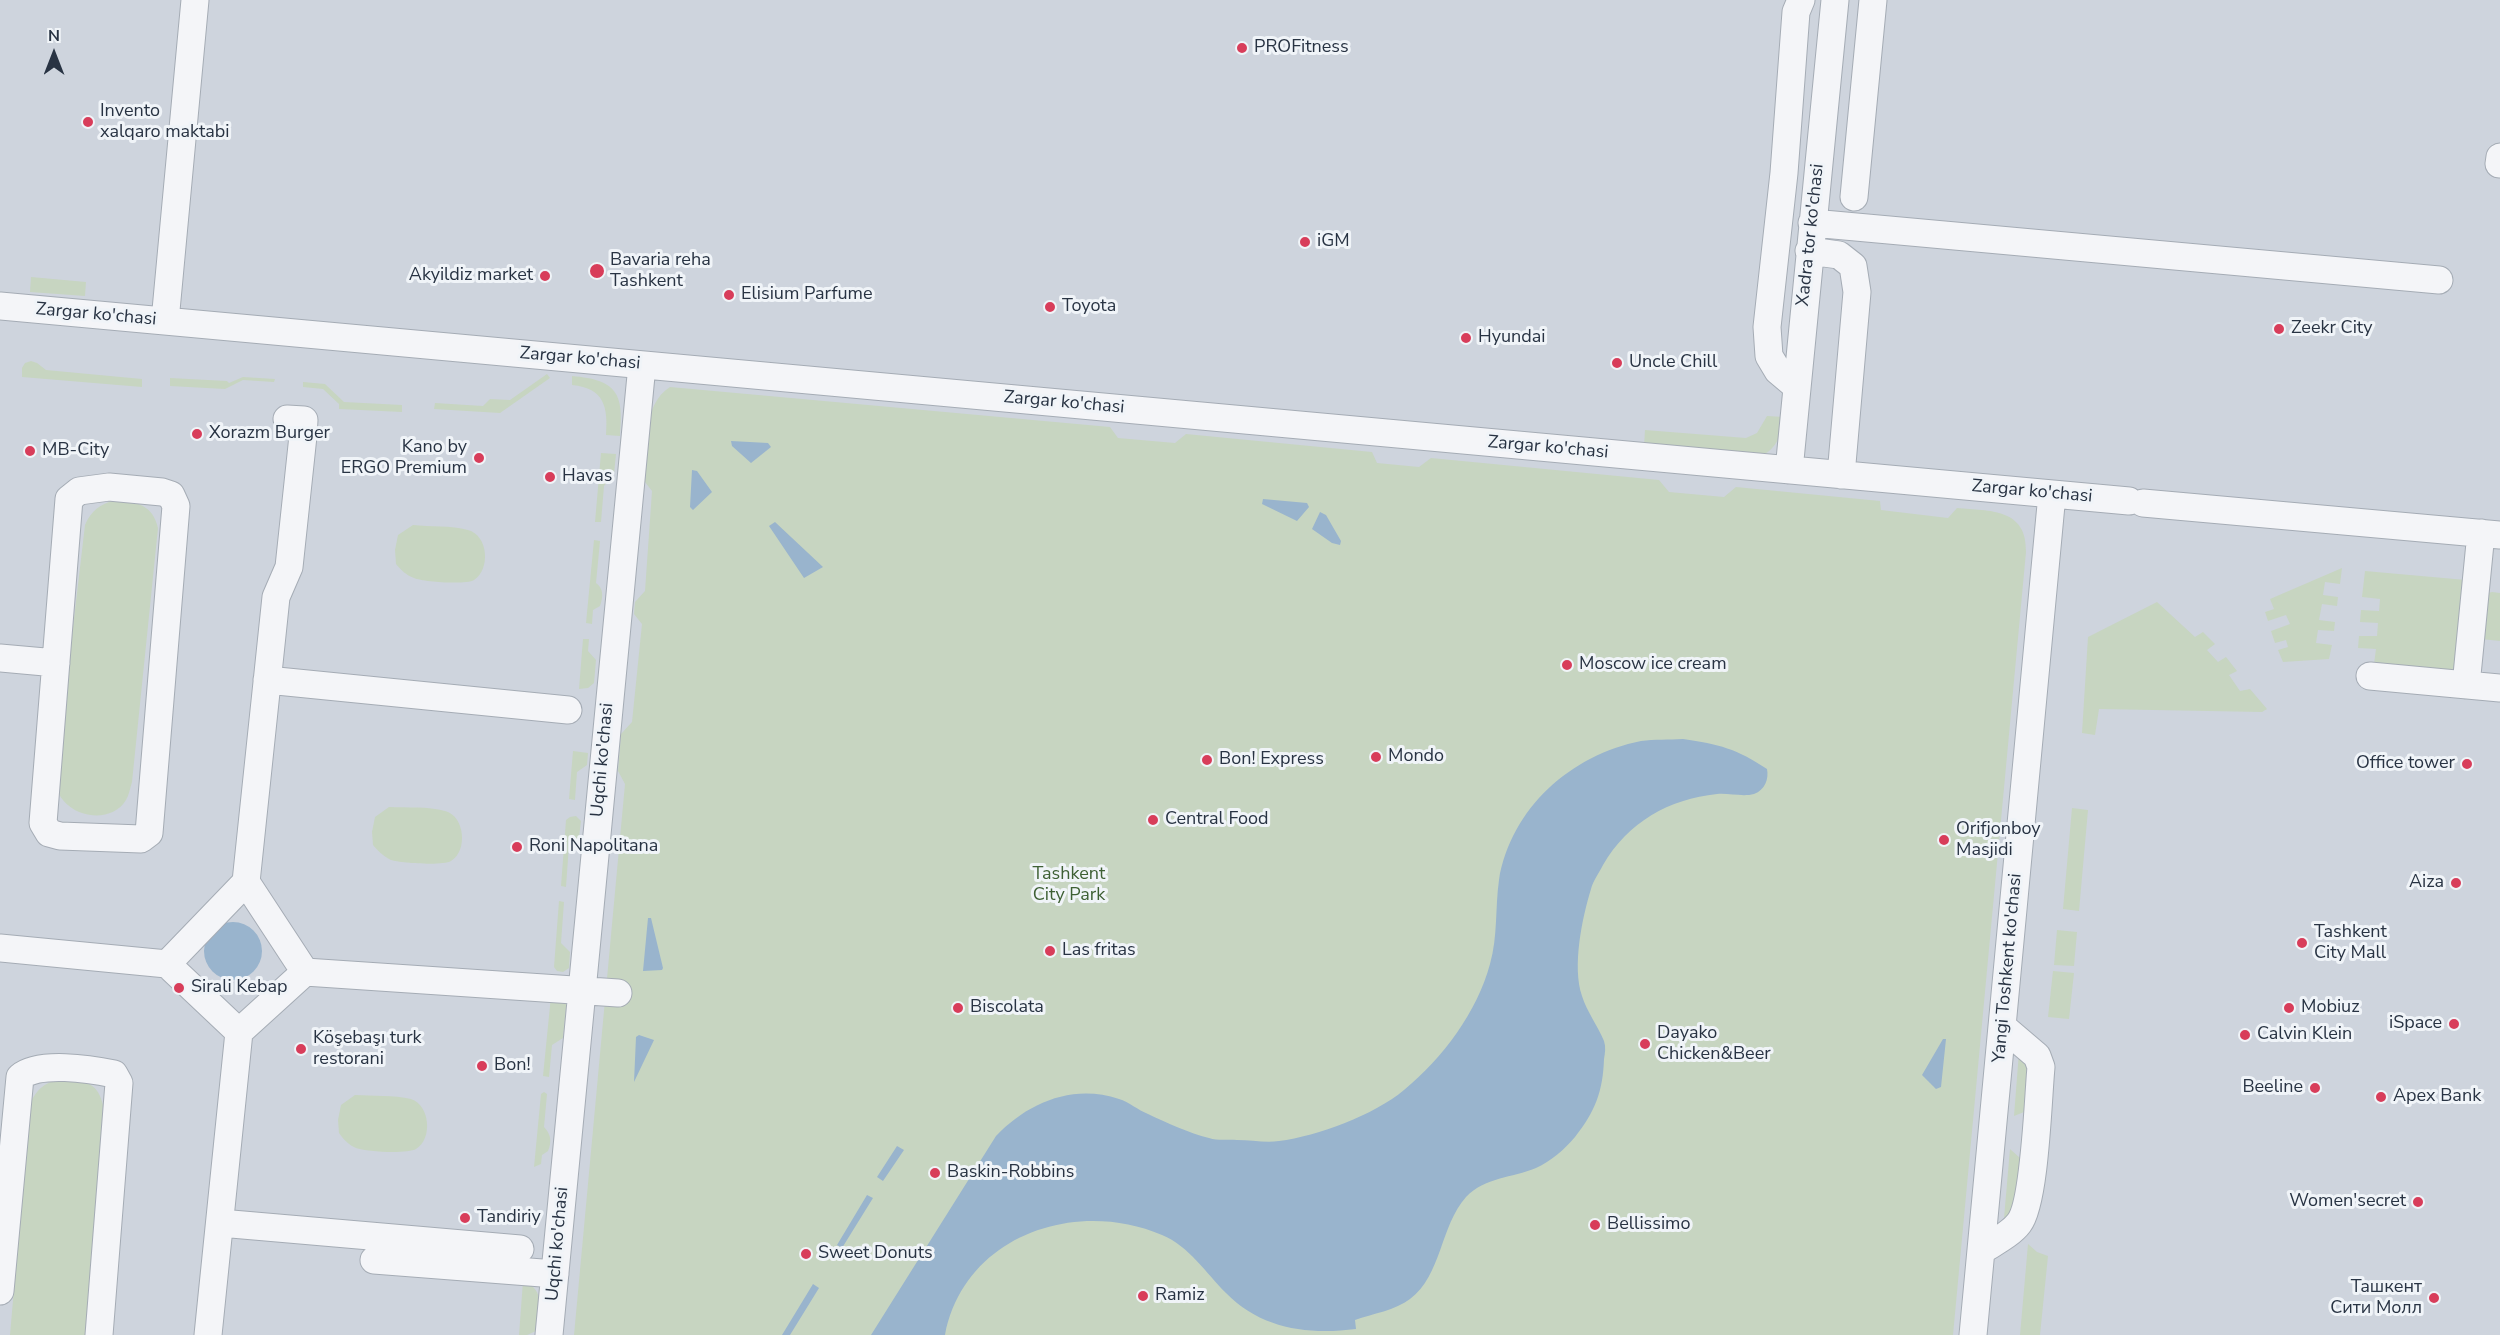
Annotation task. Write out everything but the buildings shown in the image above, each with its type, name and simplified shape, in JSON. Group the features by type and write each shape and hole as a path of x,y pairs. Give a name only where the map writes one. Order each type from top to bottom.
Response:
{"street":[{"path":"165,321 195,0"},
{"path":"1797,387 1778,371 1769,356 1767,327 1784,173 1796,12 1801,0"},
{"name":"Xadra tor ko'chasi","path":"1789,470 1834,0"},
{"path":"1854,197 1872,0"},
{"path":"2499,164 2500,157"},
{"path":"1812,223 2439,280"},
{"path":"1809,251 1839,255 1854,266 1857,292 1841,475"},
{"name":"Zargar ko'chasi","path":"0,306 2490,534"},
{"name":"Uqchi ko'chasi","path":"549,1335 642,365"},
{"path":"167,964 246,882 276,597 289,567 303,436 304,420 287,419"},
{"path":"109,487 162,492 171,495 176,506 149,833 141,839 60,836 49,833 43,823 56,663 69,499 79,491 109,487"},
{"name":"Yangi Toshkent ko'chasi","path":"1973,1335 2052,494"},
{"path":"2466,685 2490,534"},
{"path":"0,658 56,663"},
{"path":"2370,676 2500,688"},
{"path":"267,680 568,710"},
{"path":"246,882 305,972"},
{"path":"0,948 167,964 239,1032"},
{"path":"208,1335 239,1032 305,972 618,993"},
{"path":"1982,1251 2018,1225 2027,1209 2035,1133 2041,1067 2037,1056 2003,1027"},
{"path":"0,1291 2,1240 20,1077 28,1070 39,1068 95,1070 114,1074 119,1083 99,1335"},
{"path":"220,1223 520,1249"},
{"path":"374,1260 555,1274"}],"shaded area":[{"path":"0,0 2500,0 2500,1335 0,1335"}],"green space":[{"path":"31,277 86,282 85,296 30,292"},
{"path":"31,361 46,370 142,379 142,387 22,377 22,368 25,363"},
{"path":"547,374 550,378 500,413 434,409 435,403 483,406 490,399 510,400"},
{"path":"572,376 599,381 614,391 621,409 620,436 606,435 606,416 602,401 592,390 572,385"},
{"path":"243,377 275,379 274,382 243,380 225,389 170,386 170,378 227,381 229,383"},
{"path":"303,382 325,384 344,402 402,405 402,412 339,409 339,404 323,389 303,387"},
{"name":"Tashkent City Park","path":"670,387 1110,427 1118,438 1175,443 1186,434 1372,452 1377,463 1419,467 1431,458 1659,480 1669,492 1724,497 1736,487 1880,501 1881,510 1948,518 1957,508 1982,510 2004,515 2013,520 2020,527 2025,538 2026,552 1953,1335 574,1335 625,784 618,771 621,734 632,722 642,624 634,614 635,602 645,591 652,491 645,482 647,430 654,405"},
{"path":"1767,416 1784,417 1775,445 1761,456 1644,446 1645,430 1746,438 1757,433"},
{"path":"601,453 616,454 614,474 604,486 601,522 595,522"},
{"path":"115,500 137,503 148,509 156,520 158,528 132,782 126,800 118,809 108,814 97,815 74,810 58,792 55,780 85,525 97,509"},
{"path":"413,525 455,527 475,533 480,538 485,553 485,561 479,575 469,582 454,583 419,579 406,574 396,564 395,550 398,535"},
{"path":"594,540 600,541 596,583 602,591 602,596 600,606 593,610 592,624 586,623"},
{"path":"2342,568 2340,584 2325,582 2323,595 2338,597 2337,606 2322,604 2319,620 2335,622 2334,631 2318,630 2316,643 2332,645 2329,659 2283,662 2278,650 2288,647 2286,640 2275,643 2271,631 2290,624 2286,615 2268,621 2265,612 2274,609 2270,599"},
{"path":"2365,571 2466,580 2456,669 2453,671 2374,664 2376,649 2358,648 2359,636 2377,636 2378,623 2360,622 2361,610 2379,611 2380,599 2362,597"},
{"path":"2488,593 2500,593 2500,641 2481,639"},
{"path":"2157,602 2195,637 2203,632 2215,644 2207,650 2218,662 2226,657 2237,671 2229,675 2240,691 2250,689 2267,709 2262,712 2099,709 2095,735 2082,733 2088,637"},
{"path":"583,639 589,639 588,651 596,660 594,683 588,688 579,689"},
{"path":"573,751 588,753 587,765 577,772 575,800 569,799"},
{"path":"389,807 432,808 452,814 462,834 460,850 456,856 446,863 431,864 396,861 383,855 373,845 372,832 375,817"},
{"path":"2072,808 2088,810 2079,911 2063,909"},
{"path":"576,816 581,821 579,837 569,845 566,887 561,886 566,820"},
{"path":"559,901 564,902 561,943 570,952 569,968 563,972 557,971 554,967"},
{"path":"2057,930 2077,932 2074,966 2054,965"},
{"path":"2053,971 2074,973 2069,1019 2048,1017"},
{"path":"551,996 567,998 563,1038 552,1045 549,1077 543,1076"},
{"path":"2019,1052 2029,1061 2024,1112 2014,1116"},
{"path":"59,1079 87,1083 97,1090 103,1105 87,1335 10,1335 30,1104 41,1088"},
{"path":"544,1092 547,1094 544,1127 549,1135 550,1144 548,1151 542,1155 541,1164 534,1167 541,1094"},
{"path":"355,1095 397,1097 417,1102 427,1122 425,1138 421,1144 412,1151 396,1152 361,1149 349,1144 339,1133 338,1120 341,1105"},
{"path":"2010,1149 2020,1158 2015,1209 2004,1218"},
{"path":"2028,1244 2037,1252 2048,1256 2040,1335 2020,1335"},
{"path":"523,1281 531,1285 538,1295 539,1308 536,1331 527,1335 519,1335"}],"water":[{"path":"731,441 768,443 771,447 751,463 732,446"},
{"path":"692,470 697,471 712,492 693,510 690,507"},
{"path":"1263,499 1307,503 1309,507 1297,521 1262,504"},
{"path":"1320,512 1326,515 1341,541 1340,545 1332,543 1312,529"},
{"path":"775,522 823,567 804,578 769,526"},
{"path":"1683,739 1717,745 1737,752 1767,769 1765,784 1754,794 1717,794 1682,801 1666,807 1637,825 1613,850 1592,886 1578,957 1582,996 1602,1035 1605,1046 1602,1081 1593,1110 1575,1137 1552,1159 1536,1168 1482,1185 1466,1197 1457,1209 1429,1277 1410,1299 1391,1309 1355,1320 1356,1329 1320,1331 1286,1327 1254,1315 1240,1305 1189,1253 1172,1240 1128,1225 1094,1221 1060,1224 1028,1234 999,1250 975,1272 956,1301 945,1335 871,1335 996,1136 1008,1124 1036,1106 1068,1095 1085,1093 1102,1095 1123,1100 1163,1121 1201,1136 1269,1142 1328,1129 1362,1116 1392,1099 1432,1064 1445,1049 1477,999 1493,954 1499,880 1506,854 1516,830 1531,808 1568,772 1591,758 1641,741"},
{"path":"648,918 651,918 662,970 643,971"},
{"path":"227,922 239,922 254,930 262,945 262,957 254,972 239,980 227,980 212,972 204,957 204,945 212,930"},
{"path":"639,1035 654,1040 634,1082 636,1037"},
{"path":"1943,1039 1946,1039 1941,1087 1936,1089 1922,1075"},
{"path":"897,1146 904,1150 883,1181 877,1177"},
{"path":"867,1195 873,1198 842,1248 837,1245"},
{"path":"813,1284 819,1288 790,1335 782,1335"}],"place":[{"name":"PROFitness","path":"1242,48"},
{"name":"Invento xalqaro maktabi","path":"88,122"},
{"name":"iGM","path":"1305,242"},
{"name":"Bavaria reha Tashkent","path":"597,271"},
{"name":"Akyildiz market","path":"545,276"},
{"name":"Elisium Parfume","path":"729,295"},
{"name":"Toyota","path":"1050,307"},
{"name":"Zeekr City","path":"2279,329"},
{"name":"Hyundai","path":"1466,338"},
{"name":"Uncle Chill","path":"1617,363"},
{"name":"Xorazm Burger","path":"197,434"},
{"name":"MB-City","path":"30,451"},
{"name":"Kano by ERGO Premium","path":"479,458"},
{"name":"Havas","path":"550,477"},
{"name":"Moscow ice cream","path":"1567,665"},
{"name":"Mondo","path":"1376,757"},
{"name":"Bon! Express","path":"1207,760"},
{"name":"Office tower","path":"2467,764"},
{"name":"Central Food","path":"1153,820"},
{"name":"Orifjonboy Masjidi","path":"1944,840"},
{"name":"Roni Napolitana","path":"517,847"},
{"name":"Aiza","path":"2456,883"},
{"name":"Tashkent City Mall","path":"2302,943"},
{"name":"Las fritas","path":"1050,951"},
{"name":"Sirali Kebap","path":"179,988"},
{"name":"Biscolata","path":"958,1008"},
{"name":"Mobiuz","path":"2289,1008"},
{"name":"iSpace","path":"2454,1024"},
{"name":"Calvin Klein","path":"2245,1035"},
{"name":"Dayako Chicken&Beer","path":"1645,1044"},
{"name":"Köşebaşı turk restorani","path":"301,1049"},
{"name":"Bon!","path":"482,1066"},
{"name":"Beeline","path":"2315,1088"},
{"name":"Apex Bank","path":"2381,1097"},
{"name":"Baskin-Robbins","path":"935,1173"},
{"name":"Women'secret","path":"2418,1202"},
{"name":"Tandiriy","path":"465,1218"},
{"name":"Bellissimo","path":"1595,1225"},
{"name":"Sweet Donuts","path":"806,1254"},
{"name":"Ramiz","path":"1143,1296"},
{"name":"Ташкент Сити Молл","path":"2434,1298"}]}
